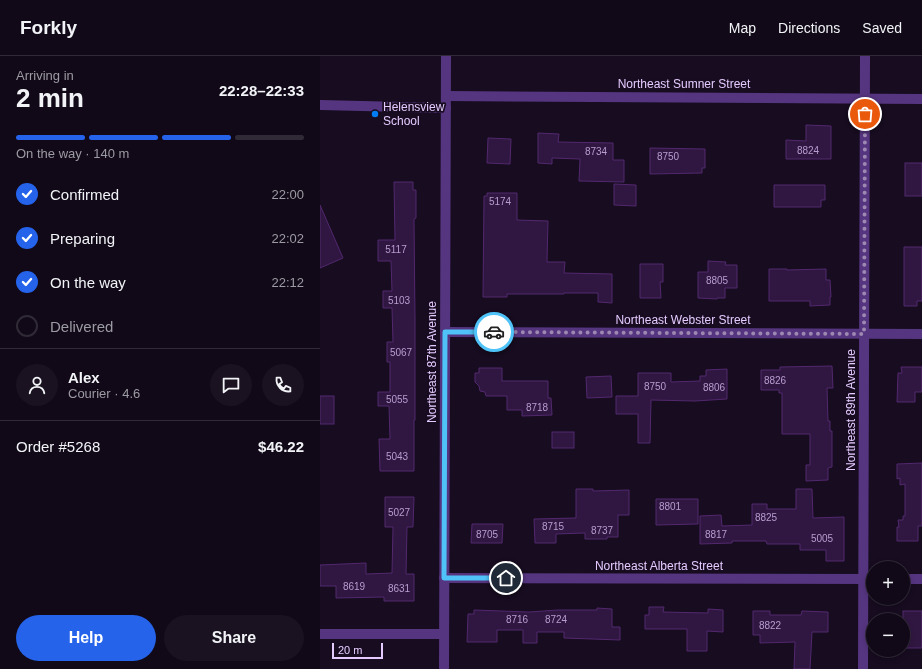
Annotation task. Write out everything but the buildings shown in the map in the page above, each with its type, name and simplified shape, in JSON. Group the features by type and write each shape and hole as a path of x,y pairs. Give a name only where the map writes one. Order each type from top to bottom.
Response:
{"street":[{"name":"Northeast 87th Avenue","path":"444,669 446,56"},
{"name":"Northeast 89th Avenue","path":"866,56 864,334 869,561"},
{"name":"Northeast Sumner Street","path":"446,96 922,99"},
{"path":"320,105 446,108"},
{"name":"Northeast Webster Street","path":"445,332 922,334"},
{"name":"Northeast Alberta Street","path":"444,578 866,579"},
{"path":"910,579 922,579"},
{"name":"Northeast 89th Avenue","path":"863,669 867,605"},
{"path":"320,634 444,634"}],"way so far":[{"path":"494,332 864,334 865,114"}],"place":[{"name":"Helensview School","path":"375,114"}],"route":[{"path":"494,332 445,332 444,578 506,578"}]}
